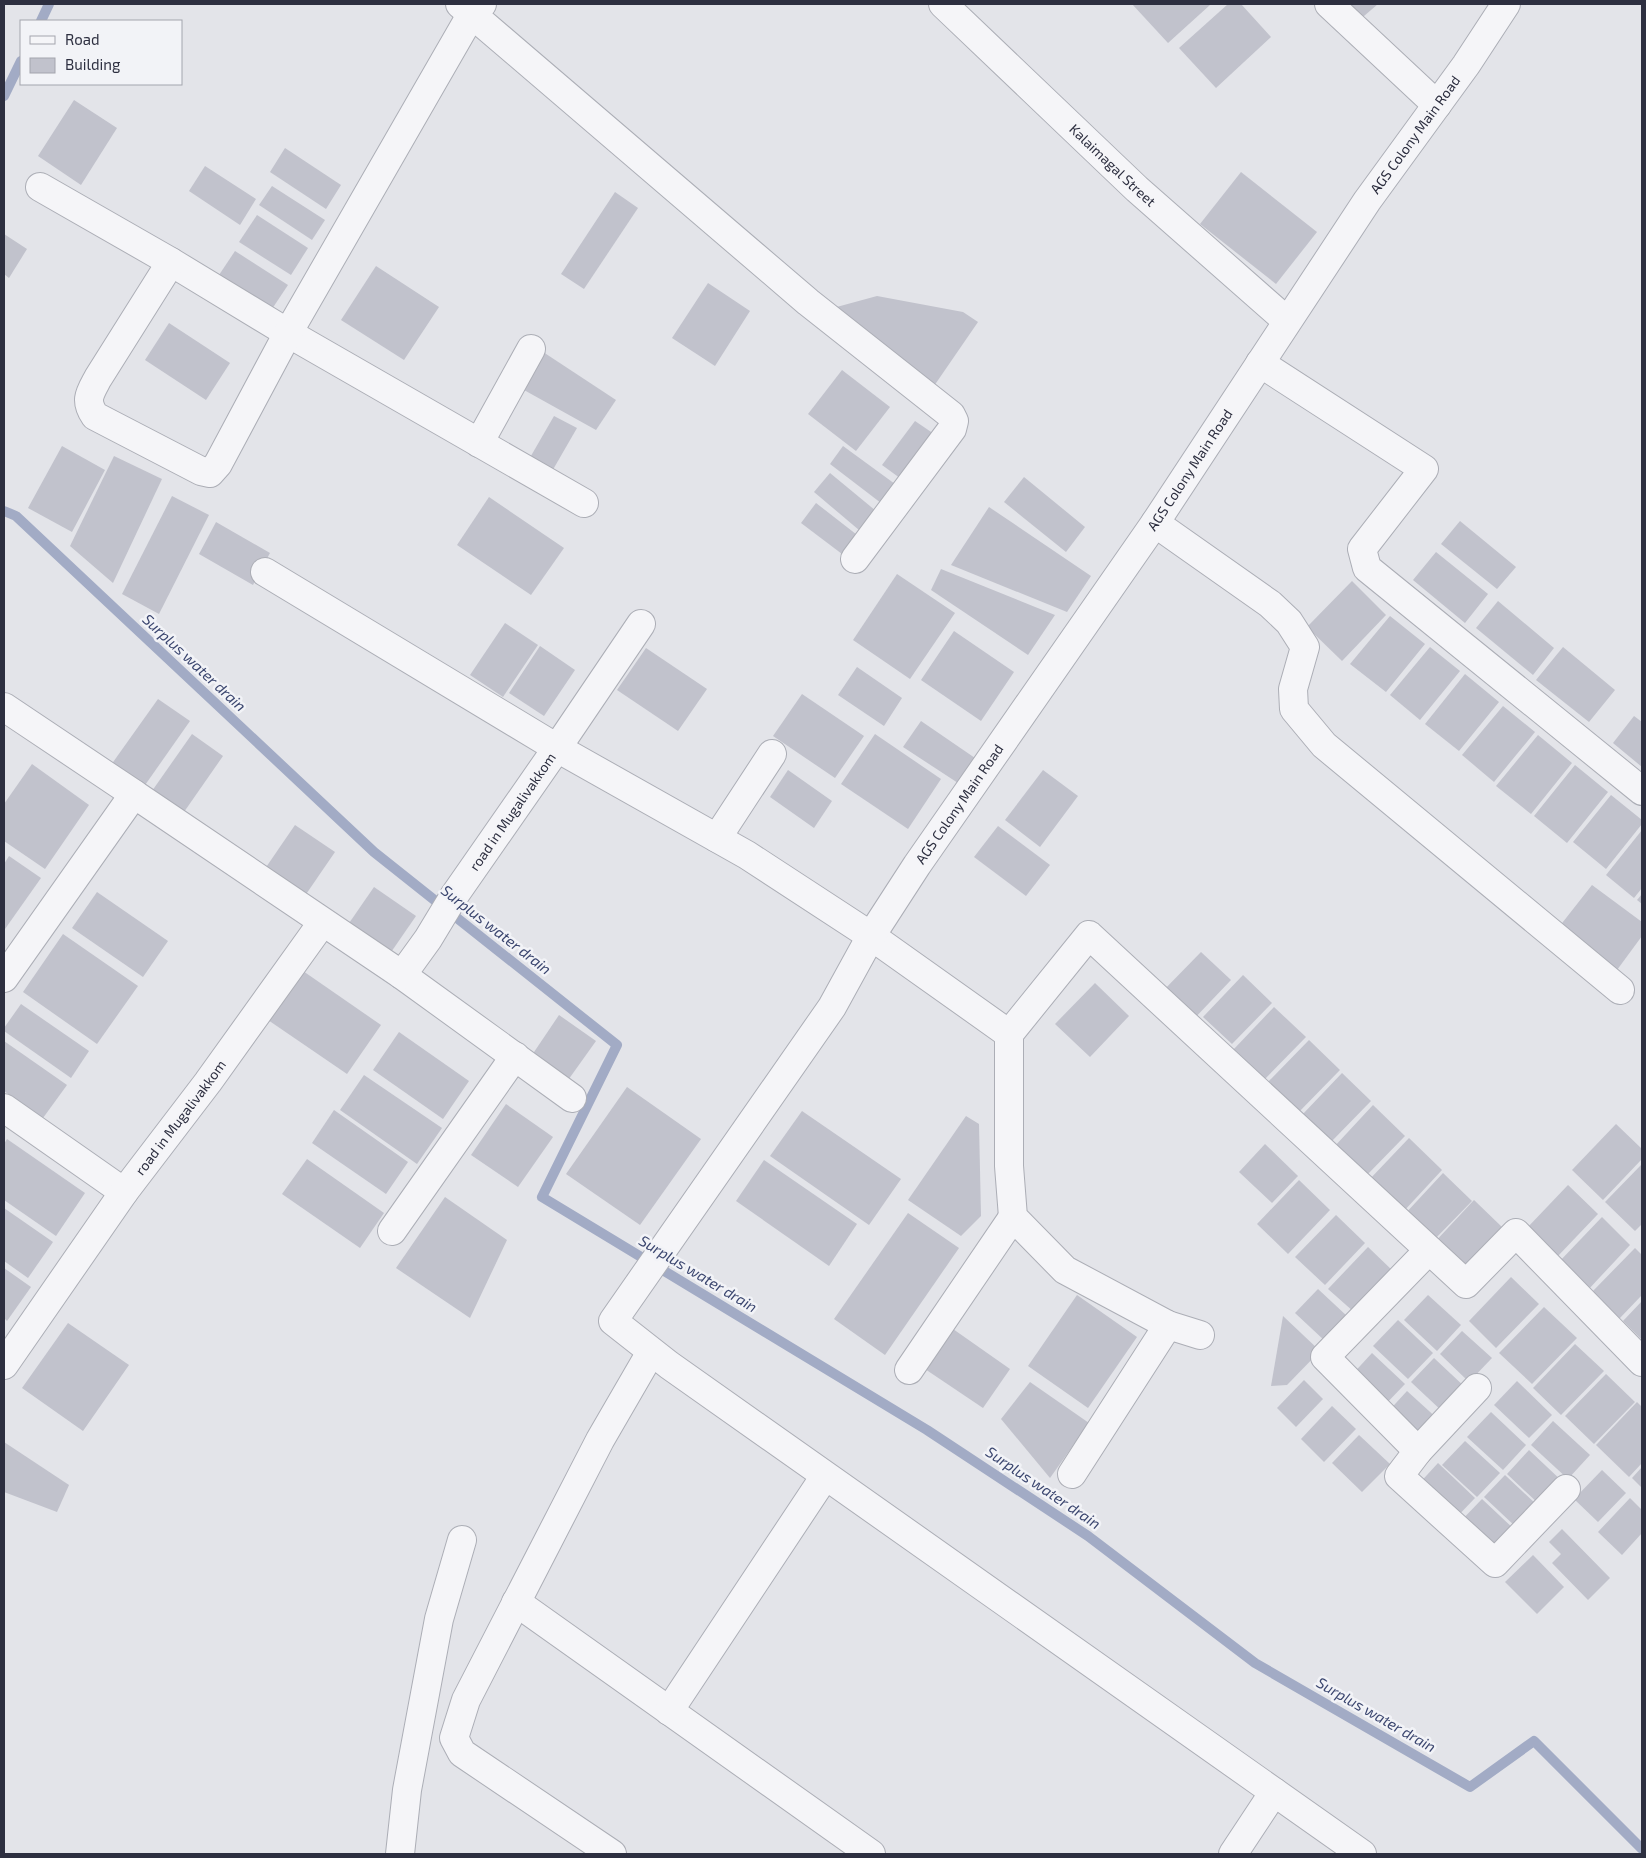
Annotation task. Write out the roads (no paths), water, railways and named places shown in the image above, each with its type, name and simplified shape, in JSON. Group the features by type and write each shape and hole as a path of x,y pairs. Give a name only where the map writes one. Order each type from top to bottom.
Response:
{"street":[{"name":"Kalaimagal Street","path":"943,4 1137,189 1287,321"},
{"path":"1328,4 1437,105"},
{"name":"AGS Colony Main Road","path":"651,1352 613,1321 832,1007 871,936 917,865 1155,523 1367,200 1466,65 1506,4"},
{"path":"171,262 98,378 89,396 89,407 95,416 200,471 210,472 218,464 288,334 471,7 808,302 951,414 954,421 952,429 855,559"},
{"path":"40,187 171,262 288,334 584,503"},
{"path":"479,443 531,349"},
{"path":"1260,362 1424,470 1362,549 1368,568 1642,790"},
{"path":"1155,523 1270,604 1289,622 1305,647 1293,689 1294,709 1324,745 1620,990"},
{"path":"265,572 557,748 641,624"},
{"path":"4,707 180,824 322,923 402,975 572,1098"},
{"name":"road in Mugalivakkom","path":"402,975 438,924 454,896 557,748 747,855 871,936 1008,1034"},
{"path":"717,838 772,754"},
{"path":"4,978 12,949 134,794"},
{"name":"road in Mugalivakkom","path":"4,1365 124,1192 208,1082 322,923"},
{"path":"909,1370 1013,1217 1009,1166 1008,1034 1089,935 1466,1284 1516,1233 1642,1362"},
{"path":"392,1231 515,1056"},
{"path":"4,1108 124,1192"},
{"path":"1013,1217 1065,1270 1168,1325 1200,1335"},
{"path":"1418,1451 1325,1357 1429,1250"},
{"path":"1072,1474 1168,1325"},
{"path":"612,1854 462,1753 454,1738 466,1700 516,1602 600,1440 651,1352 1362,1854"},
{"path":"1477,1388 1418,1451 1399,1476 1495,1563 1566,1489"},
{"path":"669,1711 825,1476"},
{"path":"400,1854 407,1790 439,1619 462,1540"},
{"path":"516,1602 871,1854"},
{"path":"1233,1854 1274,1792"}],"waterway":[{"name":"Surplus water drain","path":"41,20 49,4"},
{"name":"Surplus water drain","path":"4,96 20,63"},
{"name":"Surplus water drain","path":"4,511 16,516 374,852 617,1045 542,1197 927,1430 1088,1536 1255,1663 1470,1787 1534,1741 1642,1849"}]}
